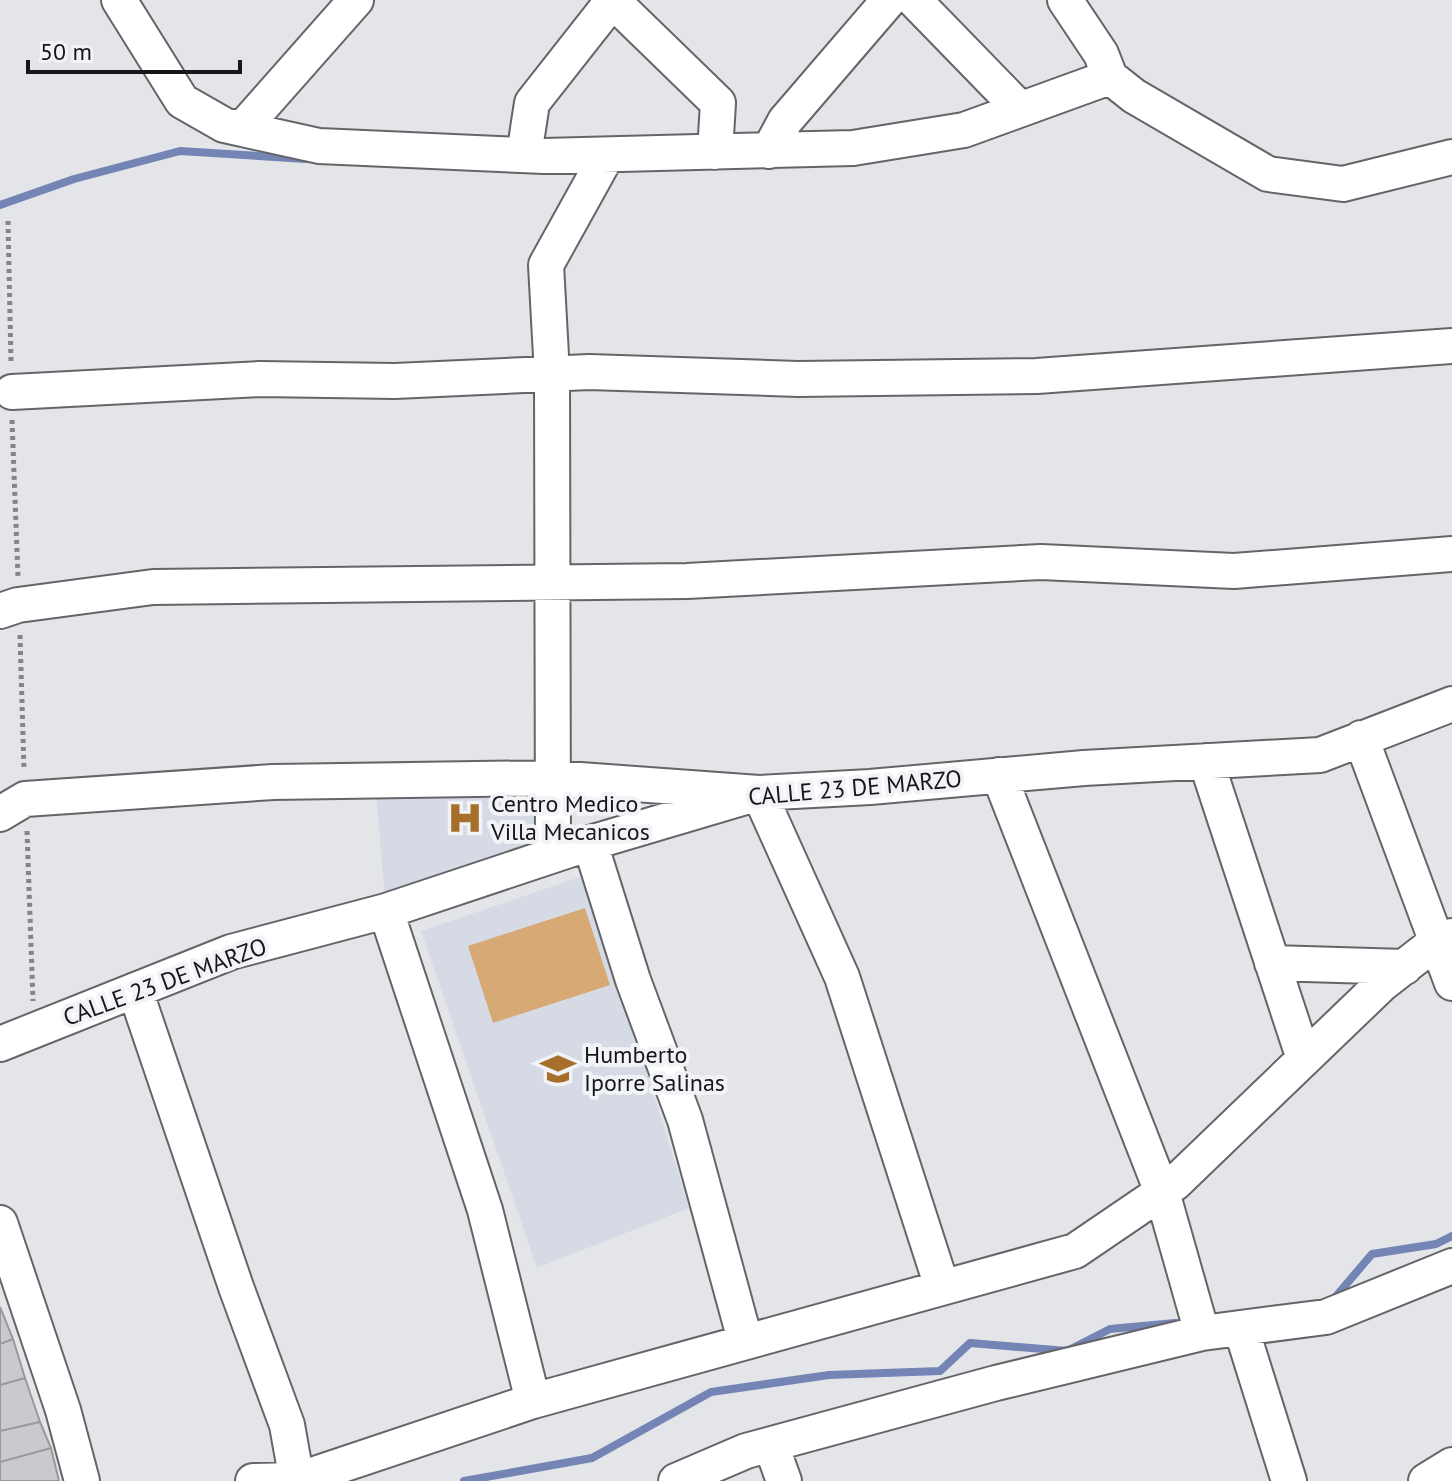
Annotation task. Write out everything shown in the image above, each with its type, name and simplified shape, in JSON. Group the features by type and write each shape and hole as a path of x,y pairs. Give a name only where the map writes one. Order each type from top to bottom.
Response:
{"street":[{"path":"119,0 142,42 182,101 224,125 319,146 524,155 853,148 964,130 1110,77"},
{"path":"242,129 356,0"},
{"path":"524,155 532,103 613,0 718,103 715,152"},
{"path":"769,151 785,121 889,0"},
{"path":"914,0 1020,109"},
{"path":"1065,0 1101,54 1110,77 1134,96 1268,174 1343,184 1452,157"},
{"path":"553,855 552,374 546,265 607,155"},
{"path":"12,392 260,379 395,381 552,374 726,374 798,379 1037,376 1452,346"},
{"path":"9,608 153,587 552,585 843,575 1041,562 1234,571 1452,554"},
{"name":"CALLE 23 DE MARZO","path":"0,1044 231,952 386,911 590,843 759,793 1320,755 1452,704"},
{"path":"1361,738 1444,939 1452,983"},
{"path":"1206,761 1304,1059"},
{"path":"999,775 1162,1192 1202,1333"},
{"path":"13,806 273,782 553,778 759,793 842,977 942,1287"},
{"path":"590,843 633,980 685,1120 745,1340"},
{"path":"386,911 485,1210 533,1401"},
{"path":"253,1481 297,1481 533,1401 1075,1251 1162,1192 1405,967 1444,939"},
{"path":"1272,963 1405,967"},
{"path":"135,990 236,1287 287,1425 297,1481"},
{"path":"0,1223 63,1410 82,1481"},
{"path":"676,1481 771,1445 996,1383 1202,1333 1326,1317 1452,1266"},
{"path":"1241,1328 1289,1481"},
{"path":"771,1445 784,1481"},
{"path":"1426,1481 1452,1465"}],"path":[{"path":"8,221 12,392 9,608 13,806 34,1030"}],"shaded area":[{"name":"Centro Medico Villa Mecanicos","path":"553,778 553,855 386,911 375,781"},
{"name":"Humberto Iporre Salinas","path":"586,875 689,1208 537,1268 421,931"},
{"path":"585,908 610,985 493,1023 468,946"}],"building":[{"path":"0,1307 13,1339 0,1344"},
{"path":"13,1339 25,1378 0,1385 0,1344"},
{"path":"25,1378 40,1422 0,1431 0,1385"},
{"path":"40,1422 51,1448 0,1462 0,1431"},
{"path":"51,1448 59,1481 0,1481 0,1462"}],"waterway":[{"path":"0,205 74,179 180,151 306,159"},
{"path":"1332,1301 1372,1254 1436,1244 1452,1236"},
{"path":"464,1481 592,1458 711,1392 829,1375 940,1371 970,1343 1067,1351 1110,1329 1175,1323"}],"place":[{"name":"Centro Medico Villa Mecanicos","path":"465,818"},
{"name":"Humberto Iporre Salinas","path":"558,1069"}]}
